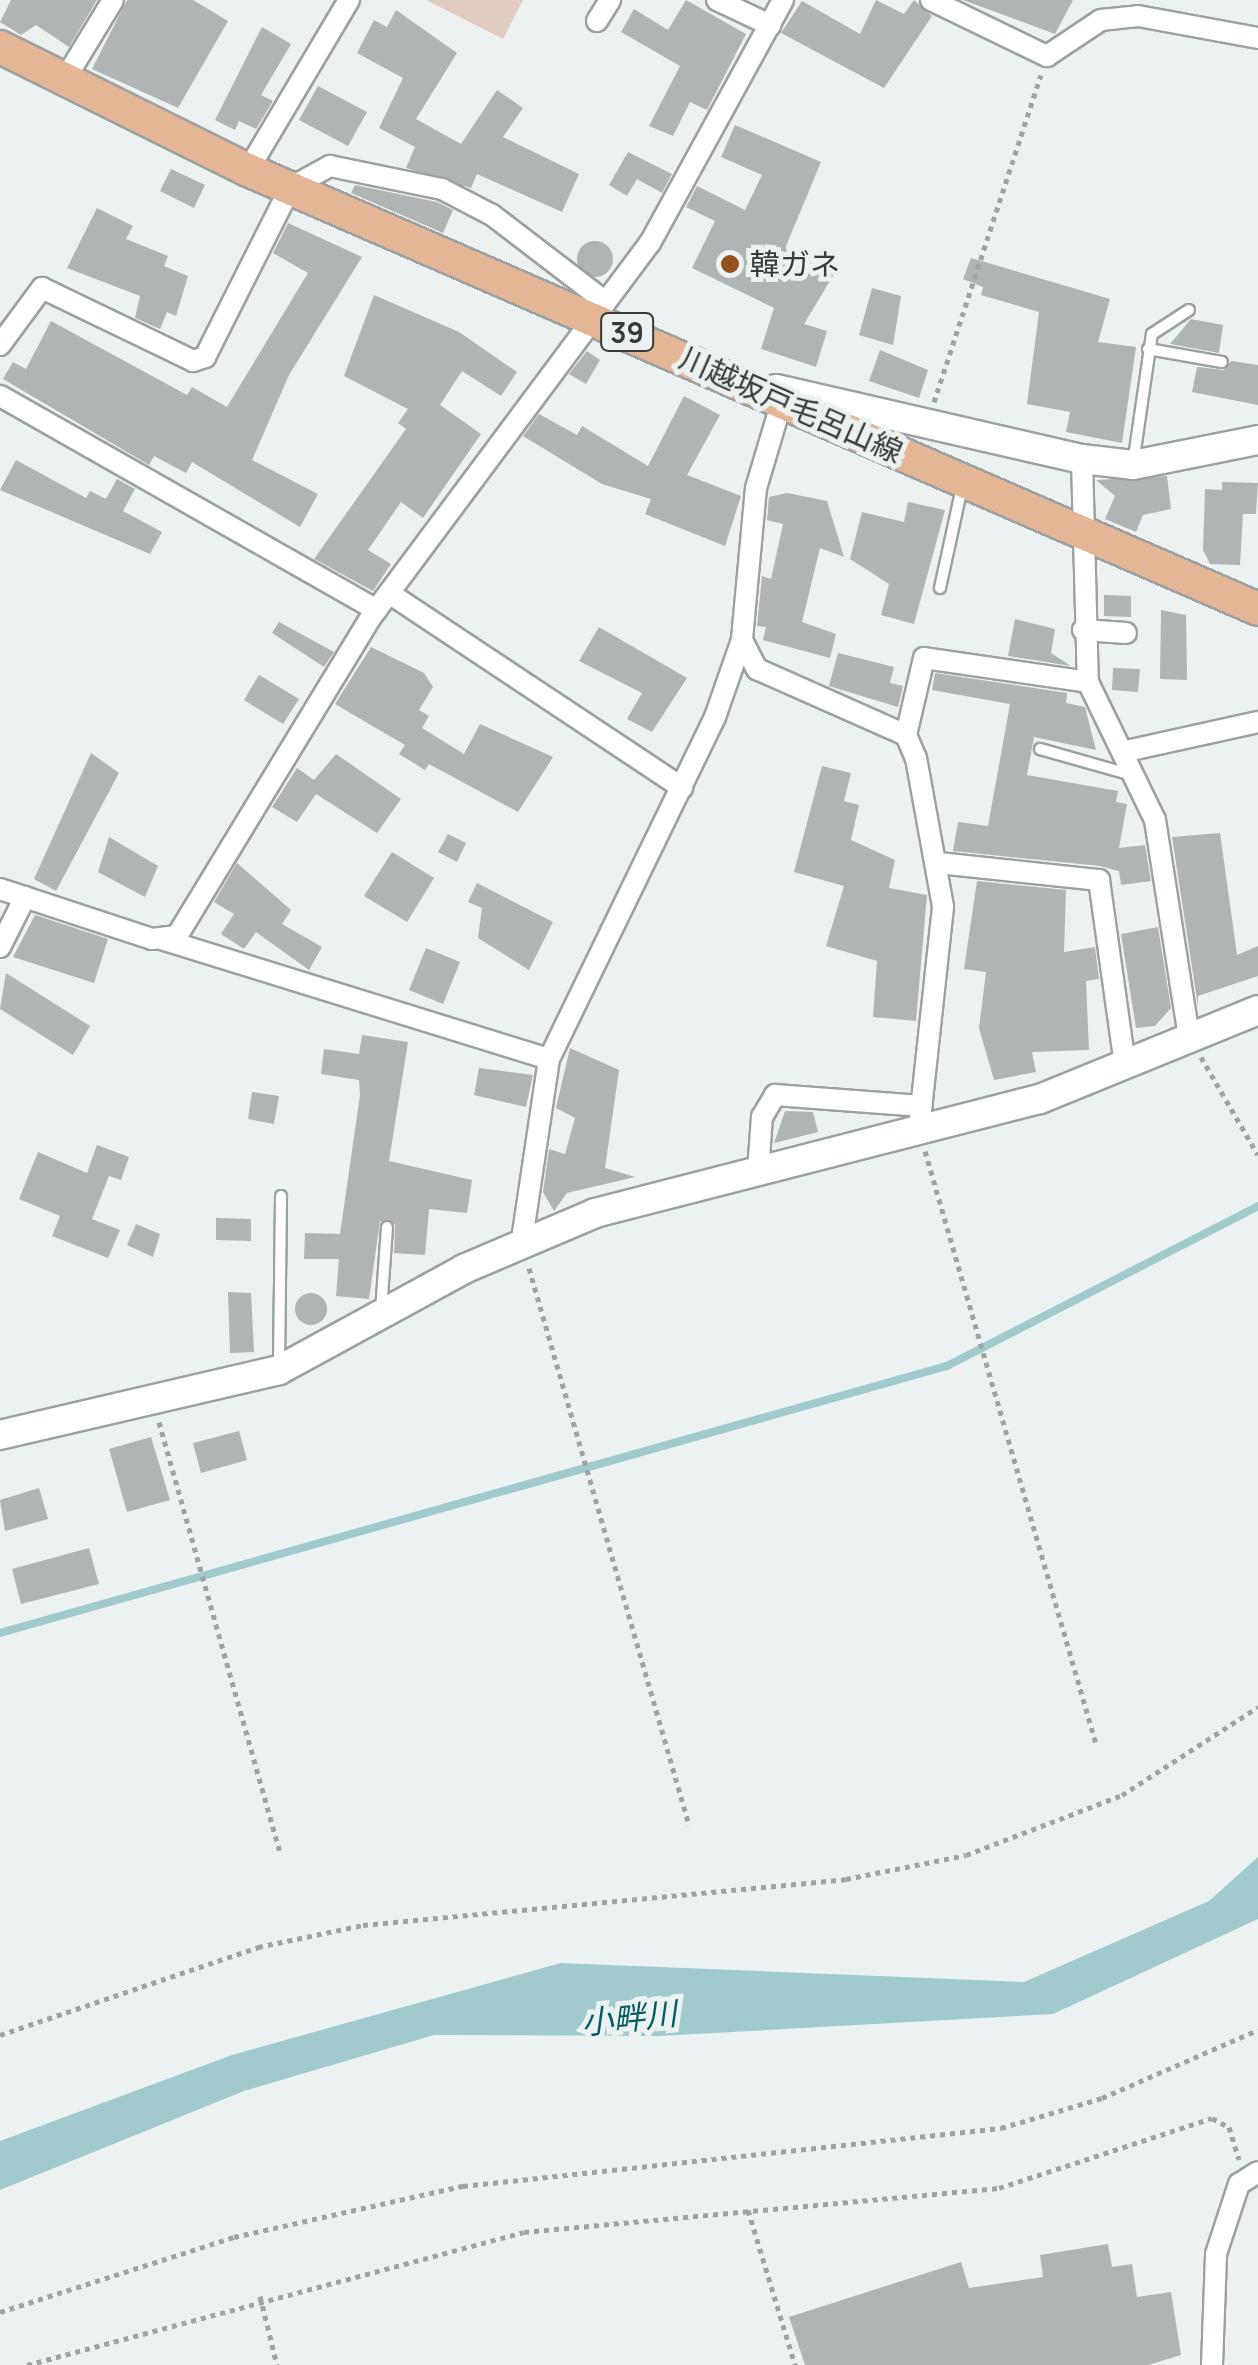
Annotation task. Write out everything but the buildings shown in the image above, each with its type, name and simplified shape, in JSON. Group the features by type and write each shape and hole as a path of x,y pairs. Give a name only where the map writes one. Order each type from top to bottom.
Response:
{"main road":[{"name":"川越坂戸毛呂山線","path":"0,48 62,84 248,170 597,308 690,361 1258,607"}],"street":[{"path":"62,84 113,0"},
{"path":"248,170 349,0"},
{"path":"597,22 610,0"},
{"path":"717,0 770,25"},
{"path":"161,939 176,936 383,601 681,193 783,0"},
{"path":"931,0 1047,56 1101,20 1138,16 1258,38"},
{"path":"0,345 42,288 193,361 205,357 290,188 330,166 442,190 492,215 597,308"},
{"path":"690,361 1082,459 1133,464 1258,440"},
{"path":"0,396 383,601 682,788"},
{"path":"522,1240 549,1059 682,788 742,640 756,488 782,401"},
{"path":"902,454 910,430 928,418"},
{"path":"902,454 932,434 980,435"},
{"path":"980,435 962,439 952,463 998,496"},
{"path":"1082,459 1088,682 1142,778 1189,1037"},
{"path":"1084,630 1126,633"},
{"path":"742,640 757,669 906,735"},
{"path":"920,1118 942,926 939,862 906,735 924,658 1088,682"},
{"path":"1126,750 1258,722"},
{"path":"939,862 1099,880 1125,1064"},
{"path":"0,889 549,1059"},
{"path":"0,947 25,898"},
{"path":"0,1435 155,1404 279,1370 522,1240 920,1118 1040,1099 1258,1010"},
{"path":"758,1170 762,1117 775,1096 920,1118"},
{"path":"1214,2365 1216,2254 1251,2175"}],"lane":[{"path":"1133,464 1148,349 1164,319 1189,310"},
{"path":"1148,349 1222,362"},
{"path":"940,588 963,480"},
{"path":"1040,750 1142,778"},
{"path":"279,1370 282,1196"},
{"path":"380,1319 387,1227"}],"path":[{"path":"928,418 1047,56"},
{"path":"1189,1037 1258,1155"},
{"path":"920,1118 1096,1744"},
{"path":"522,1240 689,1825"},
{"path":"155,1404 279,1850"},
{"path":"0,2035 258,1947 364,1924 846,1878 966,1855 1122,1794 1258,1707"},
{"path":"0,2312 234,2237 463,2186 1001,2128 1102,2098 1258,2030"},
{"path":"27,2365 260,2296 524,2232 1000,2188 1212,2118 1229,2126 1251,2175"},
{"path":"748,2210 795,2365"},
{"path":"260,2296 277,2365"}],"shaded area":[{"path":"426,0 523,0 503,39"}],"water":[{"name":"小畔川","path":"1258,1857 1258,1919 1053,2014 660,2036 434,2035 244,2091 0,2190 0,2141 232,2055 561,1963 1024,1982 1209,1901"}],"waterway":[{"path":"0,1633 947,1366 1258,1206"}],"place":[{"name":"韓ガネ","path":"730,264"}]}
